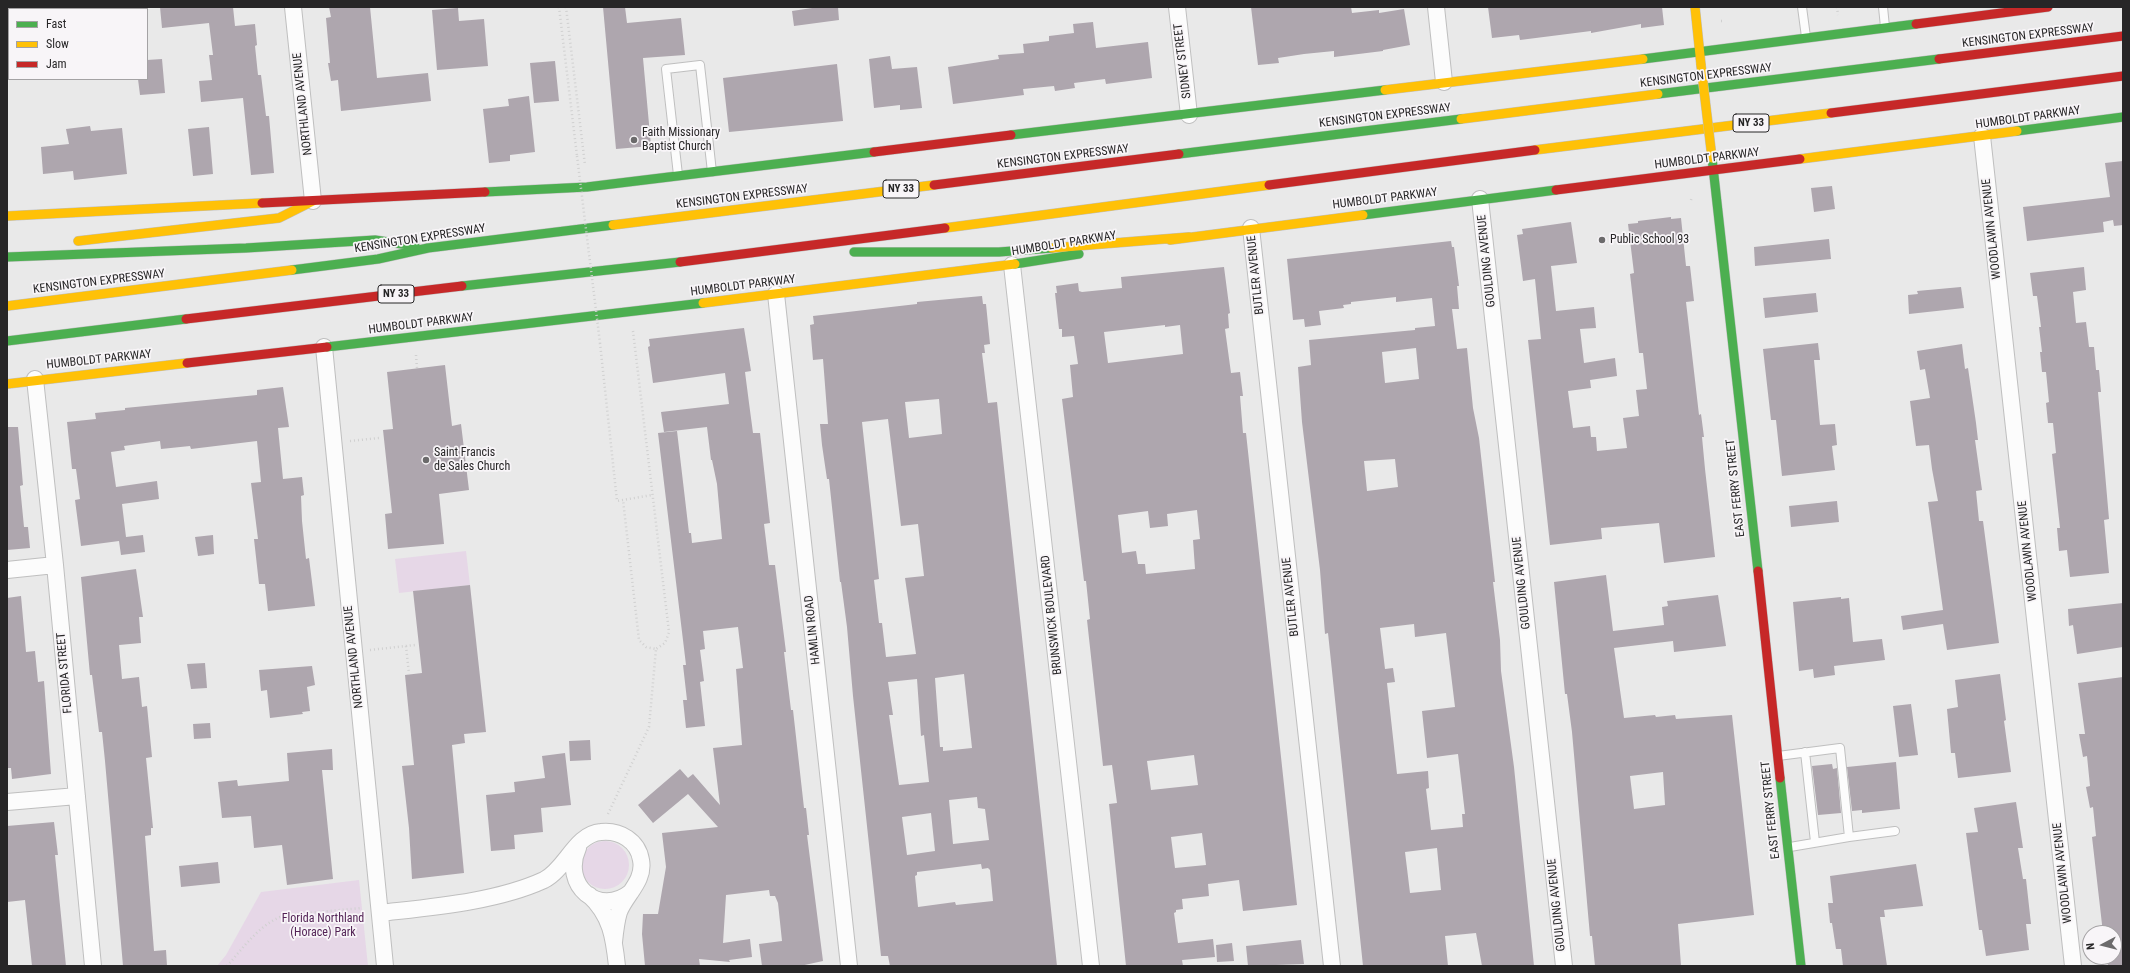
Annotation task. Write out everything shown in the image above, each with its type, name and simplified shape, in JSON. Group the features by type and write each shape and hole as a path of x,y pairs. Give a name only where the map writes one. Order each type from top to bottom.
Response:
{"main road":[{"name":"EAST FERRY STREET","path":"1695,7 1801,966"},
{"path":"7,216 587,187 1700,52 1886,28 1970,12 2048,7"},
{"name":"KENSINGTON EXPRESSWAY","path":"7,306 378,259 428,248 2123,36"},
{"name":"NY 33","path":"7,341 420,291 785,250 1379,170 2123,76"},
{"name":"HUMBOLDT PARKWAY","path":"7,384 35,379 324,347 1012,265 1250,228 2123,117"},
{"path":"69,242 279,218 313,201"},
{"path":"785,250 925,253 999,252 1189,237"},
{"path":"7,256 246,248 375,240 428,248"},
{"path":"7,249 18,247"}],"street":[{"name":"NORTHLAND AVENUE","path":"293,7 313,201"},
{"name":"SIDNEY STREET","path":"1177,7 1189,115"},
{"path":"1436,7 1444,82"},
{"name":"WOODLAWN AVENUE","path":"1982,136 2073,966"},
{"name":"GOULDING AVENUE","path":"1480,199 1564,966"},
{"name":"BUTLER AVENUE","path":"1250,228 1332,966"},
{"name":"BRUNSWICK BOULEVARD","path":"1012,265 1091,966"},
{"name":"HAMLIN ROAD","path":"776,294 849,966"},
{"name":"NORTHLAND AVENUE","path":"324,347 385,966"},
{"name":"FLORIDA STREET","path":"35,379 55,565 93,966"},
{"path":"7,570 55,565"},
{"path":"7,802 76,796"},
{"path":"614,942 620,912 637,884 641,874 641,860 632,842 614,832 600,832 585,839 578,846 574,857 573,870 577,884 603,911 608,920 614,942 617,966"},
{"path":"537,882 552,874 585,839"},
{"path":"380,913 459,904 537,882 562,880 599,900 612,900 630,893 637,884"}],"lane":[{"path":"1802,7 1806,38"},
{"path":"1883,7 1886,28"},
{"path":"678,176 666,69 673,68 700,65 712,172"},
{"path":"1777,756 1840,748 1849,837"},
{"path":"1805,752 1815,842"},
{"path":"1787,847 1895,831"}],"path":[{"path":"559,7 618,500 652,495"},
{"path":"566,7 585,165"},
{"path":"1837,7 1838,16"},
{"path":"623,500 639,640 646,647 656,649 665,643 669,632 633,328"},
{"path":"416,356 417,368"},
{"path":"346,442 379,438"},
{"path":"366,650 415,645"},
{"path":"406,646 409,674"},
{"path":"608,814 649,727 656,649"},
{"path":"227,966 263,927 275,918 286,915 362,908"},
{"path":"322,912 324,923"}],"green space":[{"path":"466,551 470,585 399,593 395,559"},
{"path":"605,841 614,843 622,848 627,856 629,865 627,874 622,882 614,887 605,889 596,887 588,882 583,874 581,865 583,856 588,848 596,843"},
{"name":"Florida Northland (Horace) Park","path":"359,880 368,966 217,966 226,955 261,892"}],"building":[{"path":"160,7 233,7 235,26 255,24 257,45 255,46 258,75 261,75 266,116 269,116 274,173 251,175 243,98 201,102 199,81 212,80 209,55 213,55 209,23 162,28"},
{"path":"329,7 370,7 377,78 428,73 431,101 341,111 338,80 331,81 328,63 330,63 326,18 331,17"},
{"path":"603,7 625,7 627,23 681,18 685,55 643,58 651,146 616,149"},
{"path":"819,7 838,7 839,20 794,26 792,11"},
{"path":"1251,7 1351,7 1352,13 1379,10 1379,13 1404,9 1410,45 1383,51 1334,57 1334,51 1304,54 1278,58 1279,63 1258,65"},
{"path":"1488,7 1662,7 1664,25 1641,28 1641,24 1591,33 1591,31 1520,40 1519,35 1492,38"},
{"path":"458,8 459,21 484,19 488,66 437,70 432,10"},
{"path":"1093,22 1096,48 1148,42 1152,78 1106,84 1105,79 1074,83 1075,88 1055,91 1054,86 1023,89 1024,95 953,104 948,67 999,59 998,55 1024,53 1023,44 1049,41 1049,36 1074,33 1073,24"},
{"path":"890,56 892,69 917,67 922,108 900,110 900,105 874,108 869,59"},
{"path":"162,59 165,93 140,95 138,80 148,80 148,60"},
{"path":"555,61 559,101 534,103 530,63"},
{"path":"837,64 843,121 729,132 723,78"},
{"path":"529,96 535,152 510,155 510,161 489,163 483,109 509,106 508,99"},
{"path":"90,126 91,131 122,128 127,174 74,180 73,171 43,174 41,147 69,144 66,129"},
{"path":"209,127 213,174 193,176 188,129"},
{"path":"2123,161 2123,225 2114,226 2113,220 2103,222 2104,232 2027,241 2023,207 2110,197 2105,163"},
{"path":"1832,186 1835,209 1814,212 1811,188"},
{"path":"1671,217 1671,219 1681,218 1686,266 1690,266 1694,301 1686,302 1699,415 1701,414 1704,437 1702,437 1715,557 1664,563 1659,523 1601,528 1602,539 1550,545 1528,340 1541,339 1535,279 1523,281 1517,235 1523,234 1522,229 1571,222 1577,263 1551,266 1556,311 1594,307 1596,328 1580,329 1584,363 1615,358 1617,376 1590,380 1591,388 1568,391 1573,428 1590,426 1591,437 1596,437 1597,451 1627,448 1623,418 1639,416 1636,390 1647,389 1643,353 1639,353 1630,274 1634,273 1628,224 1638,223 1638,221"},
{"path":"1829,239 1831,259 1755,266 1754,247"},
{"path":"1451,241 1452,247 1454,247 1459,286 1457,286 1459,309 1452,309 1457,349 1467,348 1473,408 1479,438 1495,582 1493,582 1500,640 1501,671 1514,767 1534,966 1482,966 1476,933 1445,936 1448,966 1363,966 1328,633 1325,634 1320,570 1302,422 1298,367 1311,365 1309,340 1415,330 1415,328 1435,326 1432,298 1396,302 1396,297 1351,302 1351,304 1343,305 1344,308 1319,311 1321,325 1305,327 1304,319 1293,320 1287,259","holes":["1416,348 1419,379 1385,383 1382,352","1395,459 1398,487 1367,491 1364,461","1414,624 1415,637 1446,633 1455,707 1422,711 1427,758 1458,754 1465,814 1462,814 1463,827 1431,830 1426,789 1429,788 1428,771 1397,774 1387,683 1395,682 1393,668 1385,669 1380,628","1437,848 1441,890 1410,893 1405,852"]},
{"path":"1224,267 1230,313 1228,314 1229,328 1225,329 1231,373 1240,372 1243,396 1240,396 1243,433 1246,433 1297,905 1243,911 1239,880 1208,884 1209,896 1182,899 1183,909 1176,910 1174,913 1178,943 1213,939 1215,957 1182,960 1183,966 1126,966 1109,804 1117,803 1112,765 1103,766 1087,620 1090,619 1086,581 1084,581 1062,399 1073,397 1070,365 1078,364 1074,336 1062,337 1062,329 1059,329 1055,293 1057,293 1056,286 1078,283 1079,291 1082,292 1122,288 1121,277","holes":["1165,325 1165,327 1180,325 1183,354 1108,363 1104,332","1197,510 1200,539 1193,540 1195,569 1146,574 1145,564 1138,564 1136,551 1122,553 1118,515 1148,511 1150,528 1168,526 1167,514","1194,755 1198,785 1151,790 1147,761","1202,833 1206,865 1175,868 1171,837"]},
{"path":"2084,267 2086,290 2073,292 2076,323 2086,322 2089,347 2094,347 2096,370 2099,370 2101,392 2098,392 2109,519 2104,520 2109,573 2070,577 2067,550 2059,551 2057,528 2060,528 2052,454 2056,453 2053,423 2048,423 2046,403 2049,402 2046,372 2042,372 2040,352 2042,352 2039,327 2041,327 2037,296 2033,296 2030,273"},
{"path":"1961,287 1964,308 1909,314 1908,295 1918,294 1917,291"},
{"path":"1816,293 1818,312 1765,318 1763,298"},
{"path":"982,296 983,304 986,304 990,344 984,345 985,353 982,353 988,403 997,402 1057,966 890,966 888,956 881,956 847,627 840,582 829,479 827,479 822,445 820,424 828,424 823,359 813,360 810,325 814,324 813,316 917,304 917,302","holes":["939,399 942,434 909,438 905,402","888,419 901,526 918,524 924,576 905,578 916,654 886,657 882,623 879,623 874,580 879,579 862,422","964,674 972,748 943,751 943,747 940,747 935,678","917,679 921,736 924,735 929,782 899,785 889,715 893,715 888,682","977,797 978,808 985,809 989,840 953,844 949,800","931,813 935,851 907,855 902,817","981,864 982,869 988,868 990,870 993,901 956,905 955,902 918,907 915,876 917,875 917,872"]},
{"path":"744,328 751,371 745,372 753,433 760,433 770,523 764,524 769,565 775,565 786,652 784,652 791,710 793,710 804,808 806,808 809,835 807,835 823,961 800,966 762,966 759,944 782,941 778,903 775,896 770,896 769,890 726,895 723,943 750,939 752,957 729,960 730,962 699,959 700,966 645,966 642,934 643,914 658,914 666,867 662,833 718,827 688,794 653,823 638,805 680,769 688,778 693,774 720,805 713,748 742,745 736,669 743,668 738,627 703,631 705,649 700,650 704,681 700,682 705,726 686,728 683,700 687,700 683,665 686,665 658,433 677,431 689,533 691,533 692,543 722,539 717,484 711,460 707,427 664,432 661,412 729,404 725,373 653,383 648,347 650,346 649,339"},
{"path":"1818,343 1820,360 1814,360 1820,425 1835,424 1837,445 1832,446 1835,470 1782,476 1776,420 1771,420 1763,349"},
{"path":"1962,344 1965,369 1968,368 1978,440 1975,440 1982,490 1976,491 1979,521 1983,521 1999,643 1947,650 1943,624 1903,630 1901,616 1943,610 1928,502 1938,501 1929,445 1916,446 1910,401 1930,398 1925,369 1920,370 1917,351"},
{"name":"Saint Francis de Sales Church","path":"445,365 452,426 461,424 469,490 439,494 444,544 388,549 385,514 392,513 383,430 393,429 387,372"},
{"path":"283,387 289,427 278,428 283,479 302,477 304,495 301,496 302,521 306,559 309,558 315,606 268,611 265,584 259,584 254,539 258,539 251,483 261,482 257,441 191,449 190,446 161,449 160,441 124,446 125,450 111,452 116,487 157,481 159,499 122,504 126,537 143,535 145,552 121,555 119,541 81,546 75,500 80,499 76,469 72,469 67,422 96,419 95,413 125,410 125,408 257,395 257,390"},
{"path":"7,427 18,427 23,485 20,486 24,527 28,527 30,548 7,550"},
{"path":"1837,501 1839,522 1791,527 1789,506"},
{"path":"213,535 214,554 198,556 195,537"},
{"path":"136,569 143,617 139,617 141,643 119,645 122,679 139,677 142,707 147,706 152,757 146,758 153,828 151,828 151,835 145,836 154,951 166,950 167,966 123,966 102,732 99,732 92,675 90,675 81,577"},
{"path":"1606,575 1613,631 1664,625 1662,607 1668,606 1667,601 1718,595 1726,646 1674,652 1673,641 1614,648 1624,718 1675,715 1676,719 1732,715 1754,915 1678,924 1681,966 1595,966 1592,936 1590,936 1572,732 1567,694 1565,694 1554,582","holes":["1663,772 1665,805 1634,809 1630,776"]},
{"path":"470,585 486,732 464,734 465,743 452,745 464,873 412,879 409,828 402,766 414,765 405,675 422,673 413,591"},
{"path":"21,596 26,652 35,651 38,682 44,681 51,774 12,779 11,768 7,768 7,598"},
{"path":"1841,597 1841,599 1849,598 1853,642 1882,639 1885,660 1834,666 1835,675 1814,678 1813,669 1799,671 1793,602"},
{"path":"2123,603 2123,647 2077,654 2073,625 2069,626 2068,609"},
{"path":"205,663 207,688 191,689 187,664"},
{"path":"312,666 315,685 307,687 310,711 302,712 303,714 270,718 267,690 261,691 259,670"},
{"path":"2000,674 2006,720 2004,721 2011,772 1958,778 1955,753 1951,753 1947,709 1958,707 1955,680"},
{"path":"2123,677 2123,966 2108,966 2122,965 2122,925 2102,925 2092,837 2096,836 2093,807 2090,808 2086,787 2090,786 2087,756 2083,757 2079,734 2085,734 2078,683"},
{"path":"1911,704 1918,755 1899,757 1893,706"},
{"path":"210,723 211,738 194,739 193,724"},
{"path":"590,740 591,760 570,761 569,741"},
{"path":"332,749 333,770 322,770 333,879 287,885 282,845 254,848 251,816 222,818 218,782 237,780 238,786 289,781 287,753"},
{"path":"565,753 571,805 541,808 543,832 514,835 515,849 491,851 486,795 515,792 514,782 545,778 542,756"},
{"path":"1896,762 1900,809 1862,813 1862,810 1852,811 1847,767"},
{"path":"1832,764 1833,769 1837,768 1841,813 1818,815 1812,766"},
{"path":"2016,802 2023,848 2018,848 2023,879 2026,879 2031,924 2026,924 2029,950 1986,956 1982,930 1979,930 1966,833 1978,832 1974,808"},
{"path":"54,822 58,855 55,855 66,966 32,966 25,900 7,902 7,826"},
{"path":"218,862 220,883 181,887 179,866"},
{"path":"1916,864 1923,906 1884,910 1885,917 1880,917 1887,966 1843,966 1841,949 1836,949 1832,923 1830,923 1828,903 1833,903 1830,876"},
{"path":"1301,940 1304,964 1248,966 1246,946"},
{"path":"1232,943 1234,961 1217,962 1216,945"}],"traffic: fast":[{"path":"1643,59 1916,24"},
{"path":"1658,94 1939,59"},
{"path":"1011,135 1385,90"},
{"path":"2017,131 2123,117"},
{"path":"1179,154 1461,119"},
{"path":"485,192 587,187 874,152"},
{"path":"1712,158 1758,571"},
{"path":"1363,215 1556,190"},
{"path":"292,270 378,259 428,248 613,225"},
{"path":"7,257 246,248 375,240 415,246"},
{"path":"854,252 999,252 1052,248"},
{"path":"1015,264 1079,254"},
{"path":"462,286 680,262"},
{"path":"327,347 703,303"},
{"path":"7,341 186,319"},
{"path":"1780,778 1801,966"}],"traffic: slow":[{"path":"1695,7 1701,65"},
{"path":"1385,90 1643,59"},
{"path":"1701,65 1712,158"},
{"path":"1461,119 1658,94"},
{"path":"1535,150 1831,113"},
{"path":"1800,159 2017,131"},
{"path":"613,225 934,185"},
{"path":"945,228 1269,185"},
{"path":"78,241 279,218 313,201"},
{"path":"7,216 262,203"},
{"path":"1170,240 1363,215"},
{"path":"1052,248 1189,237"},
{"path":"703,303 1015,264"},
{"path":"7,306 292,270"},
{"path":"7,384 187,363"}],"traffic: jam":[{"path":"1916,24 2048,7"},
{"path":"1939,59 2123,36"},
{"path":"1831,113 2123,76"},
{"path":"874,152 1011,135"},
{"path":"1269,185 1535,150"},
{"path":"934,185 1179,154"},
{"path":"1556,190 1800,159"},
{"path":"262,203 485,192"},
{"path":"680,262 945,228"},
{"path":"186,319 462,286"},
{"path":"187,363 327,347"},
{"path":"1758,571 1780,778"}],"place":[{"name":"Faith Missionary Baptist Church","path":"634,140"},
{"name":"Public School 93","path":"1602,240"},
{"name":"Saint Francis de Sales Church","path":"426,460"}]}
